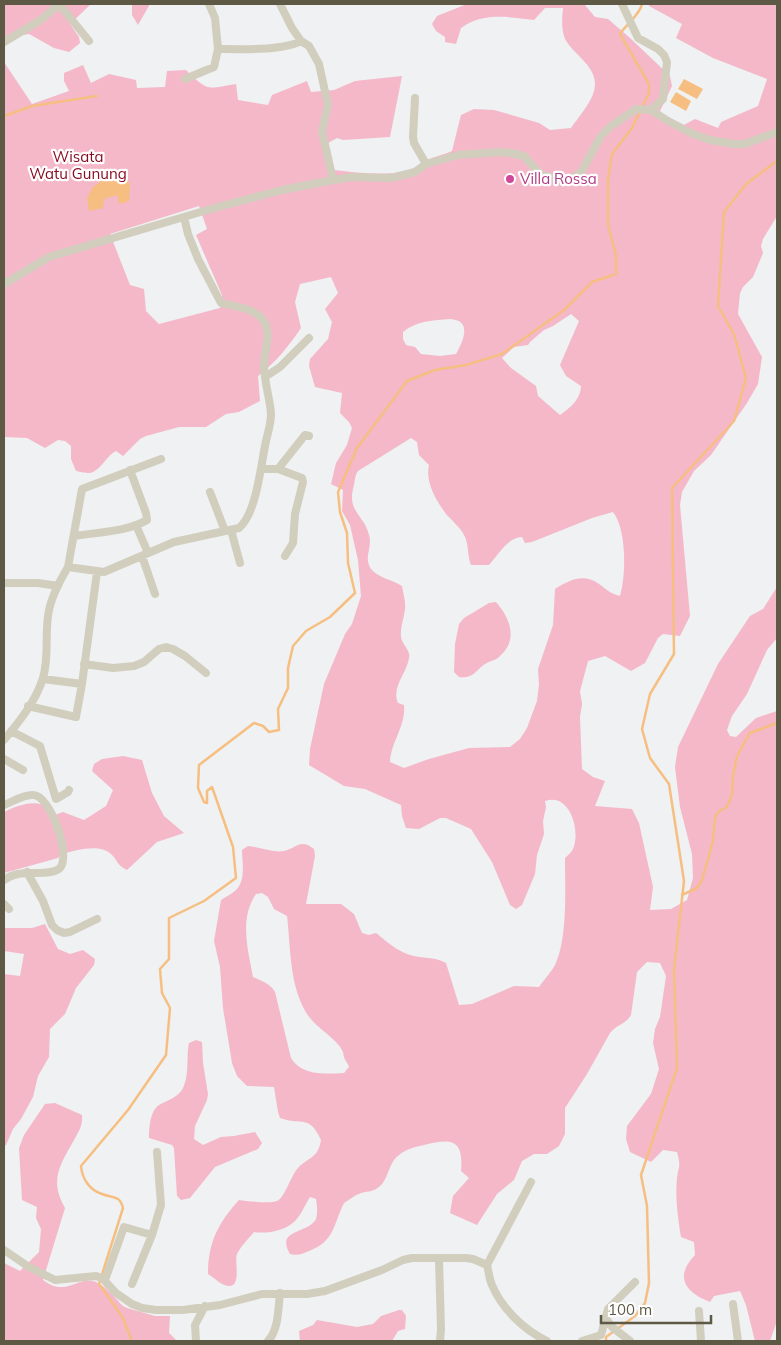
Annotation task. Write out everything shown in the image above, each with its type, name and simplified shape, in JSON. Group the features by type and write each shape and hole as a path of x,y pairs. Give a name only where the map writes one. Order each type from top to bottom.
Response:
{"street":[{"path":"4,42 39,21 59,4 89,41"},
{"path":"185,79 214,67 218,49 215,18 209,4"},
{"path":"280,4 300,41 309,46 319,64 328,105 322,131 333,180"},
{"path":"622,4 638,38 658,50 664,55 667,62 663,99 648,110"},
{"path":"218,49 293,45 300,41"},
{"path":"416,98 413,137 414,143 426,164"},
{"path":"4,284 49,257 184,216 282,190 333,180 352,177 391,178 415,172 426,164 458,155 501,152 524,156 541,175 553,179 564,180 573,178 581,172 601,136 611,126 636,109 648,110 693,134 710,140 734,144 745,144 777,132"},
{"path":"68,567 104,572 174,542 239,528 244,524 252,506 262,469 271,421 265,377 264,354 267,336 264,322 253,312 244,308 221,303 198,259 188,234 184,216"},
{"path":"265,377 280,367 309,338"},
{"path":"278,469 305,435 309,436"},
{"path":"4,740 28,706 43,679 46,663 48,614 58,586 68,567 82,489 161,459"},
{"path":"262,469 278,469 302,478 303,482 295,514 293,543 285,556"},
{"path":"75,536 146,522 147,519 130,470"},
{"path":"210,492 240,563"},
{"path":"136,525 155,594"},
{"path":"28,706 75,720 82,684 97,572"},
{"path":"4,583 38,583 58,586"},
{"path":"84,664 113,668 134,666 144,662 159,649 166,648 173,649 185,656 206,673"},
{"path":"43,679 82,684"},
{"path":"11,731 40,746 56,799"},
{"path":"4,759 23,770"},
{"path":"45,803 56,799 69,790"},
{"path":"4,805 34,794 40,797 54,820 64,850 64,860 60,868 53,872 27,872 4,880"},
{"path":"27,872 43,900 52,925 60,932 70,932 97,919"},
{"path":"132,1284 152,1235 161,1205 157,1152"},
{"path":"531,1182 487,1265 490,1282 496,1294 534,1339 547,1341"},
{"path":"101,1278 124,1227 152,1235"},
{"path":"4,1250 29,1267 55,1280 101,1278 116,1293 142,1308 183,1310 206,1306 220,1306 262,1294 306,1294 325,1291 382,1270 403,1260 466,1258 487,1265"},
{"path":"439,1258 440,1341"},
{"path":"582,1341 601,1338 604,1317 608,1309 635,1282"},
{"path":"268,1341 276,1328 280,1293"},
{"path":"733,1304 738,1341"},
{"path":"196,1341 195,1325 206,1306"},
{"path":"699,1311 701,1341"},
{"path":"604,1317 612,1327 630,1341"}],"green space":[{"path":"4,4 90,5 70,24 79,37 80,43 69,52 54,48 29,34 18,36 4,45"},
{"path":"132,4 150,4 138,25 132,15"},
{"name":"Wisata Watu Gunung","path":"467,4 584,4 595,17 608,19 670,76 672,86 660,111 663,116 682,126 695,119 718,128 721,122 758,106 767,79 713,58 676,38 682,24 649,6 649,4 777,4 777,216 763,239 761,246 763,253 753,277 740,293 738,314 762,357 758,384 711,455 694,471 682,492 680,505 690,616 680,636 663,634 658,638 645,663 631,671 605,656 588,661 580,691 582,704 580,717 582,769 593,777 605,781 595,806 632,809 639,823 653,887 650,910 671,909 687,900 693,878 692,854 680,807 675,767 678,747 718,664 750,616 763,609 777,587 777,638 767,650 747,694 732,716 727,730 730,736 736,737 756,718 777,711 777,1321 770,1341 755,1341 746,1305 740,1291 714,1296 710,1302 694,1294 689,1289 684,1277 685,1270 695,1255 694,1242 681,1237 676,1185 679,1164 677,1152 663,1150 651,1162 630,1152 626,1139 627,1126 651,1094 659,1069 653,1043 655,1029 660,1017 666,976 660,963 647,962 637,972 631,1015 610,1033 565,1108 565,1134 559,1146 547,1154 534,1154 522,1161 514,1180 497,1194 477,1225 450,1213 453,1196 469,1178 461,1171 458,1147 454,1143 448,1142 433,1143 414,1147 402,1153 395,1158 385,1180 379,1187 373,1191 359,1194 344,1203 332,1232 318,1247 295,1255 290,1254 286,1246 290,1236 312,1224 316,1219 316,1199 310,1197 299,1216 291,1224 276,1231 254,1232 240,1248 236,1257 236,1278 233,1285 223,1285 208,1274 212,1243 225,1217 239,1200 269,1202 280,1199 295,1171 318,1151 321,1140 317,1132 309,1124 280,1118 274,1087 247,1086 237,1076 232,1063 223,1008 220,967 214,941 221,900 237,889 242,880 242,850 248,846 284,851 302,844 314,849 315,856 306,904 341,904 354,914 362,933 369,935 376,933 405,953 436,959 446,963 459,1005 472,1004 514,986 539,987 555,965 564,927 565,858 572,850 576,833 567,807 561,802 554,800 545,801 544,834 537,855 535,874 522,905 516,909 510,905 492,862 471,829 446,818 440,818 419,829 406,828 401,805 365,789 344,786 309,765 310,749 324,684 345,634 352,624 361,596 358,560 350,525 342,511 343,490 331,484 336,463 347,445 352,428 340,413 342,393 315,387 309,366 310,359 328,339 332,322 325,309 338,293 331,277 300,284 295,302 301,328 281,354 258,376 260,401 239,412 226,414 206,427 179,427 146,436 140,439 123,456 116,451 100,467 89,473 76,471 71,459 71,446 65,441 58,440 45,448 27,438 4,437 4,62 32,104 69,91 64,81 64,73 83,65 91,83 109,74 136,80 137,88 165,87 167,71 186,70 199,82 208,87 213,88 236,84 238,100 268,105 272,95 307,81 311,92 334,90 355,81 402,76 390,137 343,140 337,138 328,143 334,170 360,173 395,173 406,171 452,151 461,115 474,109 494,110 539,123 550,130 571,128 590,101 595,84 594,77 588,65 565,39 562,27 563,8 545,8 534,20 496,17 469,23 461,28 456,44 445,42 445,37 436,31 432,24 437,16","holes":["199,206 207,229 196,235 222,295 220,308 159,324 146,311 144,289 130,285 110,234","571,314 579,321 560,365 566,376 581,386 581,391 574,403 560,415 538,396 536,386 511,368 502,358 514,347 528,345 544,330","450,319 462,323 464,327 463,338 456,354 440,356 421,354 415,347 406,345 403,339 403,332 414,325","411,438 417,442 419,455 429,465 430,484 435,497 466,538 471,565 489,565 508,543 517,538 522,537 525,543 532,542 592,518 613,512 618,520 624,553 620,596 611,593 593,581 582,578 555,589 553,625 538,669 537,701 527,728 520,739 510,747 469,748 404,768 390,762 404,713 404,705 398,703 396,691 408,664 409,655 401,637 405,603 402,586 378,575 369,565 369,535 352,501 355,478 358,471","262,893 268,897 274,909 287,916 294,979 301,1003 315,1024 335,1041 342,1050 349,1067 344,1073 315,1073 301,1068 291,1058 275,992 268,984 253,977 246,934 246,924 251,903 256,894"]},
{"path":"496,602 508,622 511,636 509,643 498,658 485,664 471,676 459,677 454,672 455,644 459,624 464,618 489,603"},
{"path":"123,756 142,760 152,793 164,816 184,833 157,842 127,870 111,854 93,848 61,854 58,858 4,873 4,812 24,804 34,803 44,805 49,817 63,812 84,820 106,806 113,790 92,771 94,764 102,759"},
{"path":"45,924 58,949 70,954 83,950 95,959 94,965 76,988 65,1014 50,1029 49,1057 38,1076 33,1097 4,1146 4,974 20,976 24,954 4,951 4,928 32,928"},
{"path":"196,1040 202,1042 208,1094 195,1126 194,1139 203,1145 221,1137 255,1132 262,1143 258,1149 215,1167 190,1198 181,1200 177,1196 174,1148 172,1145 149,1138 149,1129 152,1115 156,1108 182,1090 187,1073 189,1043"},
{"path":"55,1103 82,1115 82,1119 79,1131 64,1157 58,1173 58,1189 65,1208 43,1280 58,1287 65,1287 83,1281 96,1282 127,1308 155,1316 170,1316 169,1333 177,1341 4,1341 4,1263 20,1271 39,1252 41,1229 36,1218 37,1207 22,1200 19,1148 24,1135 45,1104"},
{"path":"399,1310 402,1310 406,1316 405,1329 398,1331 392,1341 300,1341 299,1331 313,1325 317,1320 357,1327 373,1324 381,1316"}],"shaded area":[{"path":"684,79 703,89 697,99 678,89"},
{"path":"676,92 691,101 686,111 670,102"},
{"path":"122,175 127,178 130,185 129,201 119,204 117,195 104,199 103,208 89,211 87,198 93,187 108,176"}],"waterway":[{"path":"132,1341 123,1318 99,1284 123,1208 122,1204 118,1199 93,1190 85,1179 81,1166 128,1110 166,1055 170,1008 162,993 160,969 169,959 169,918 204,901 236,878 233,847 212,787 207,791 207,803 204,802 198,788 199,765 254,723 263,726 269,732 279,730 278,709 288,688 288,668 293,646 306,631 330,617 355,593 348,563 347,533 340,512 338,492 357,448 407,381 435,370 466,365 502,354 564,310 592,282 616,274 616,255 608,225 608,179 612,154 632,128 649,93 649,84 620,34 639,12 642,4"},
{"path":"4,116 32,106 97,96"},
{"path":"606,1341 606,1337 635,1316 645,1303 649,1283 647,1206 641,1175 677,1068 674,969 684,881 669,784 650,758 642,729 650,694 674,654 672,488 734,421 746,378 734,334 718,306 724,212 746,184 777,161"},
{"path":"682,895 697,888 702,880 713,841 715,818 718,812 727,807 732,795 737,756 750,733 777,723"}],"place":[{"name":"Villa Rossa","path":"510,179"}]}
